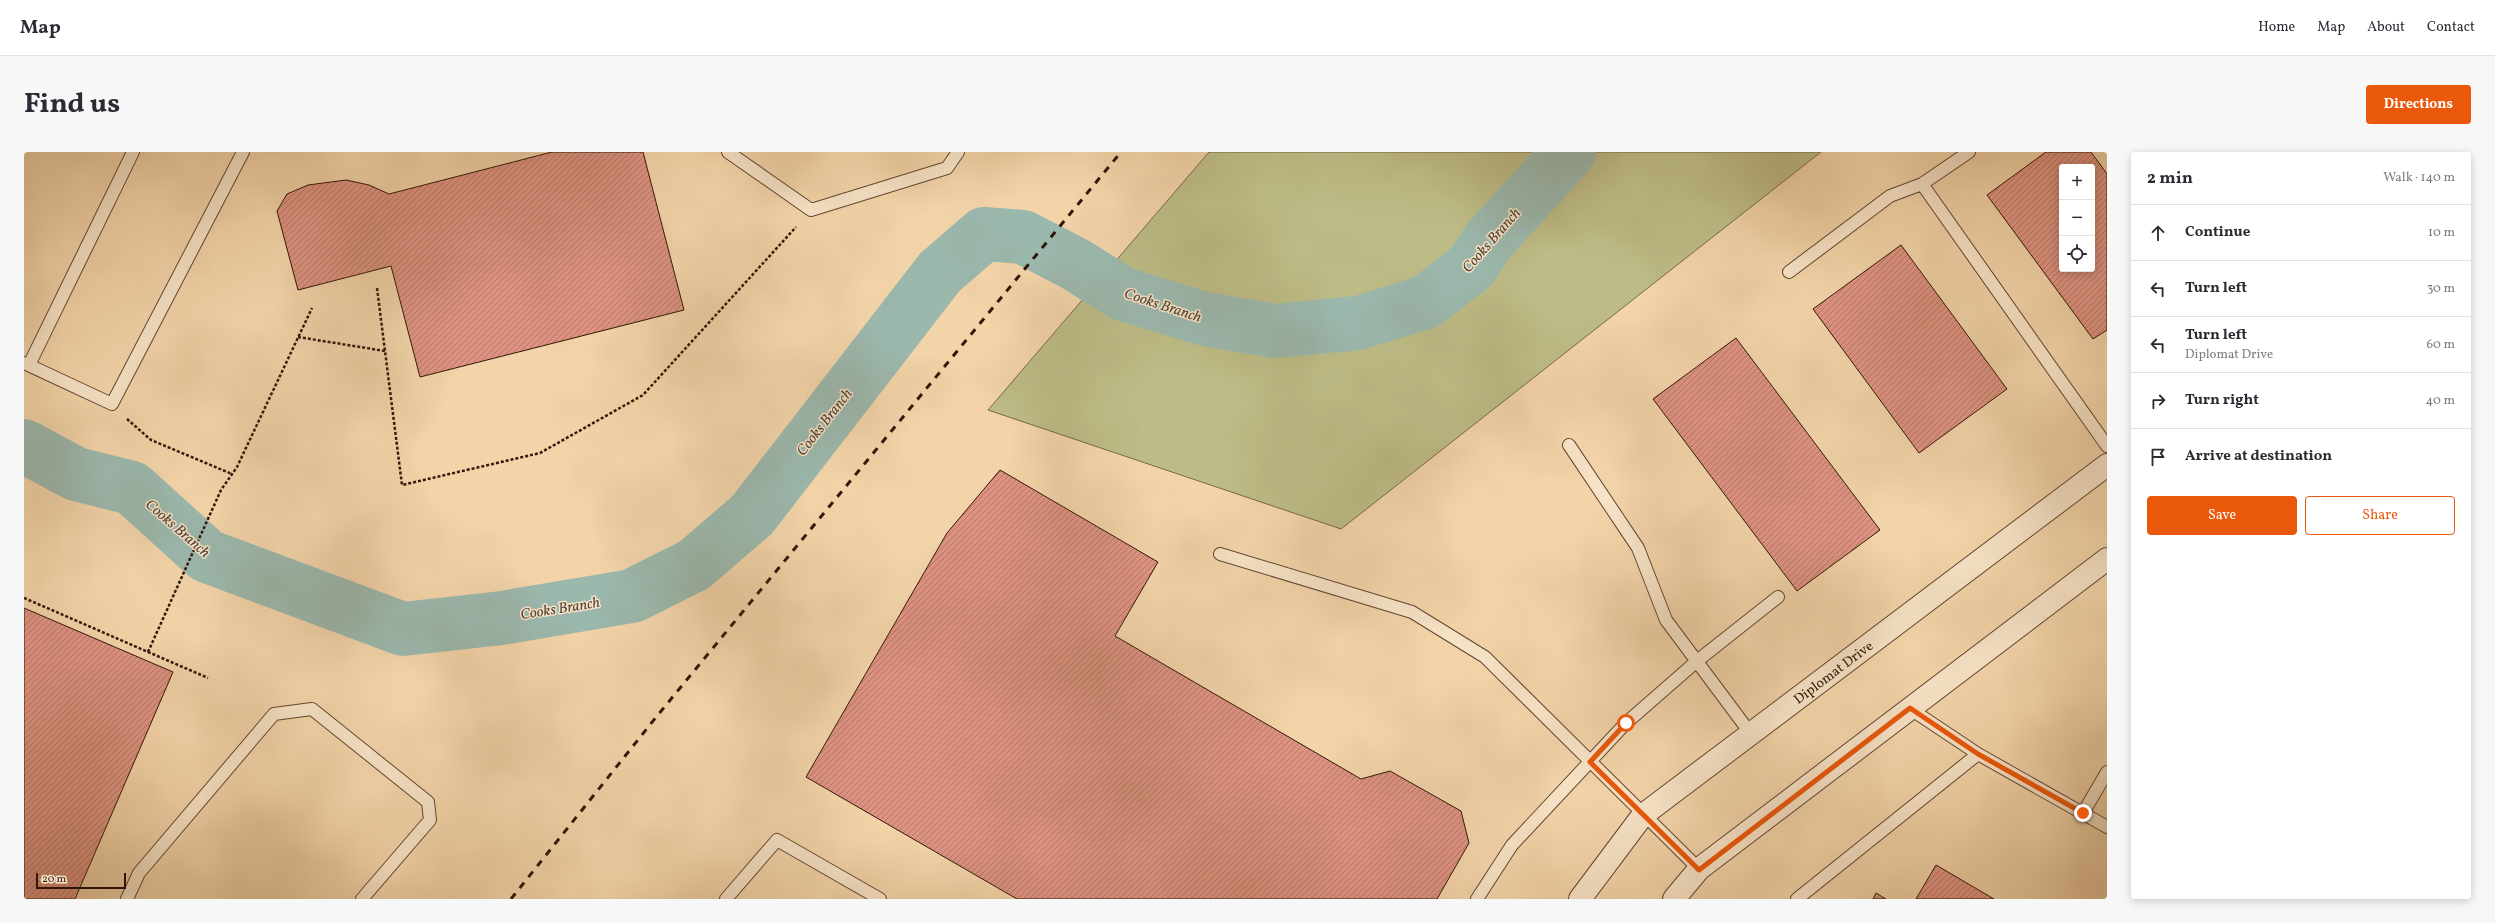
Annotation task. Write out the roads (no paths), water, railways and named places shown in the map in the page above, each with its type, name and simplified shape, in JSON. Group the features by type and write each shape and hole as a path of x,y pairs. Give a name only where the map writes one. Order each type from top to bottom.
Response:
{"street":[{"name":"Diplomat Drive","path":"1580,899 1643,815 2107,465"},
{"path":"1674,899 1699,870 2107,558"}],"lane":[{"path":"133,152 26,364 112,404 243,152"},
{"path":"728,152 811,210 946,168 958,152"},
{"path":"1789,272 1890,196 1922,184 1969,152"},
{"path":"1922,184 2107,446"},
{"path":"1569,446 1638,548 1666,620 1751,734"},
{"path":"1220,554 1412,612 1439,627 1485,657 1699,870"},
{"path":"1477,899 1512,845 1626,723 1697,660 1778,597"},
{"path":"1910,708 1978,754 2107,827"},
{"path":"127,899 139,873 274,714 312,709 428,802 430,820 362,899"},
{"path":"1797,899 1978,754"},
{"path":"2083,813 2107,772"},
{"path":"726,899 777,840 880,899"}],"waterway":[{"name":"Cooks Branch","path":"24,446 76,474 132,488 207,556 403,629 502,618 632,596 694,565 752,515 940,272 984,234 1023,237 1075,264 1123,294 1205,319 1275,331 1358,323 1426,302 1472,266 1489,240 1569,152"}],"railway":[{"path":"511,899 657,716 1121,152"}]}
